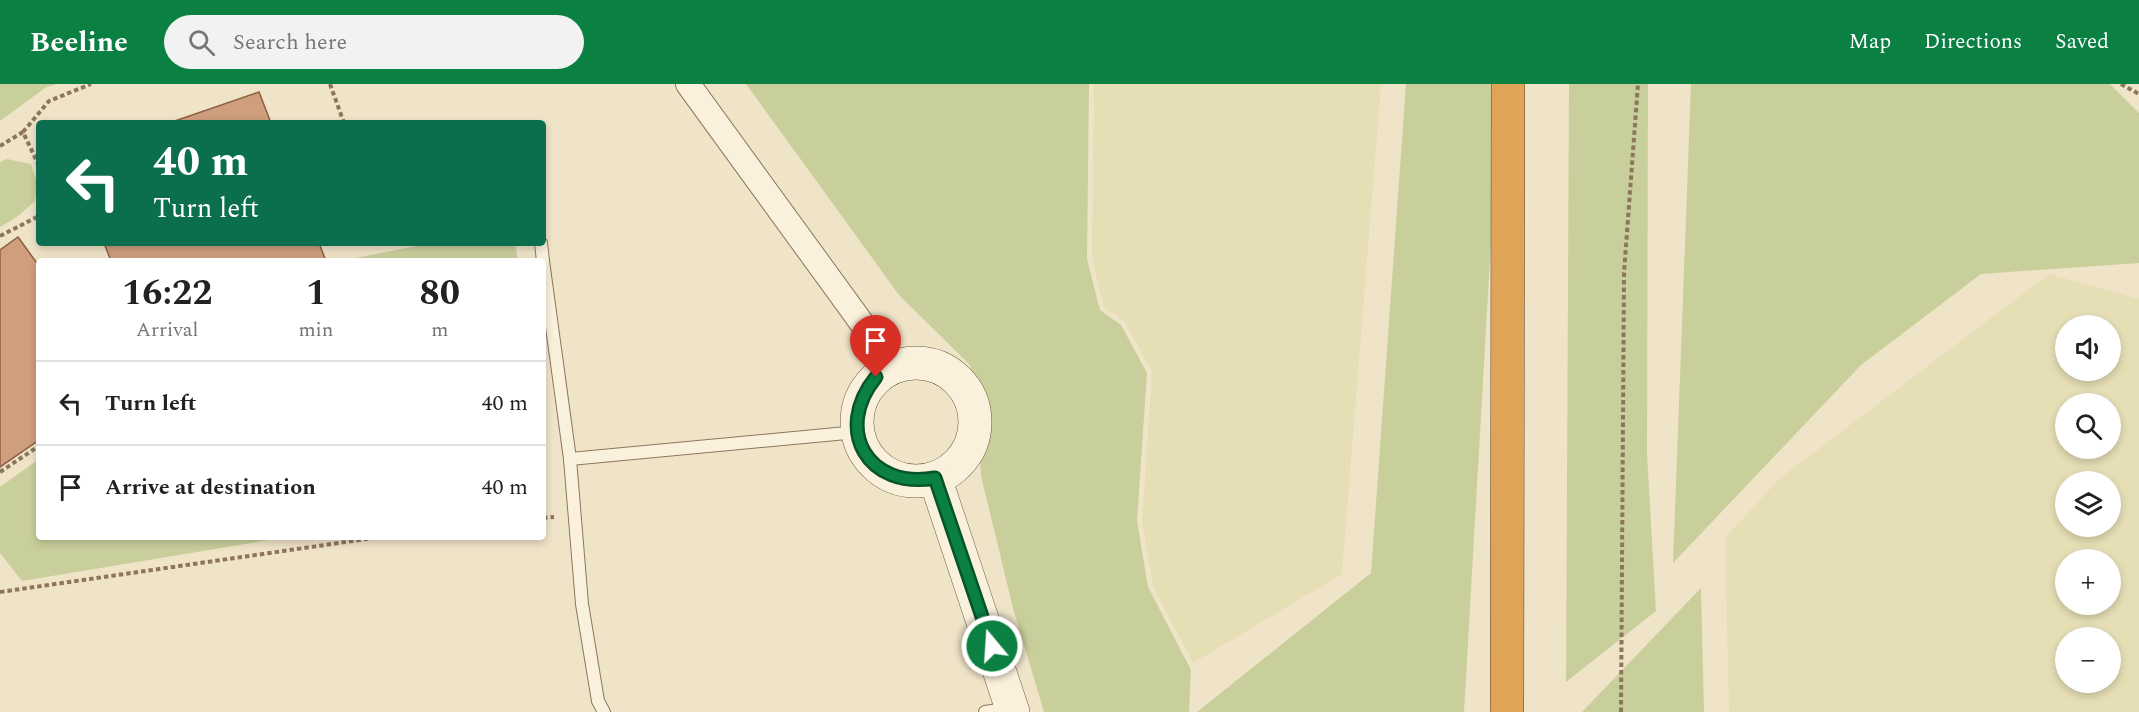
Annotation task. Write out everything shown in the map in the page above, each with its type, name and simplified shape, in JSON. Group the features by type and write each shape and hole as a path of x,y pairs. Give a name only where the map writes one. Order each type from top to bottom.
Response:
{"highway":[{"path":"1507,712 1508,84"}],"street":[{"path":"688,84 893,366"},
{"path":"910,362 944,369 958,379 968,393 974,409 975,426 972,443 963,458 951,470 935,478 919,481 901,480 885,474 867,456 857,432 856,412 864,393 876,377 893,366 910,362"},
{"path":"935,478 1004,711"}],"lane":[{"path":"546,283 570,459 582,604 598,701 604,712"},
{"path":"570,459 857,432"}],"path":[{"path":"0,146 23,132 49,101 91,84"},
{"path":"330,84 343,120"},
{"path":"1621,712 1624,273 1638,84"},
{"path":"2121,84 2139,93"},
{"path":"23,132 36,160"},
{"path":"0,236 36,218"},
{"path":"0,472 36,448"},
{"path":"0,592 359,540"}],"shaded area":[{"path":"1094,84 1381,84 1342,574 1193,663 1153,586 1142,522 1152,372 1125,322 1104,307 1092,258"},
{"path":"2049,274 2139,299 2139,712 1729,712 1725,538 1780,478"}],"green space":[{"path":"0,84 56,84 45,88 0,121"},
{"path":"746,84 1089,84 1087,259 1100,310 1121,325 1147,373 1137,521 1148,587 1191,670 1189,712 1044,712 1013,608 981,476 977,403 970,365 899,295"},
{"path":"1406,84 1493,84 1492,224 1464,712 1197,712 1371,573"},
{"path":"1569,84 1648,84 1647,454 1656,611 1566,682"},
{"path":"1691,84 2110,84 2139,113 2139,263 1981,274 1861,365 1673,563"},
{"path":"7,159 31,164 36,180 36,192 35,201 18,216 0,227 0,162"},
{"path":"417,246 516,246 518,258 355,258"},
{"path":"36,461 36,540 269,540 22,581 0,553 0,487"},
{"path":"1701,588 1704,712 1582,712"}],"building":[{"path":"259,92 270,120 178,120"},
{"path":"18,237 36,262 36,442 0,467 0,250"},
{"path":"105,246 320,246 325,258 110,258"}],"route":[{"path":"876,377 864,393 856,412 857,432 862,448 872,463 885,474 901,480 919,481 935,478 992,646"}]}
